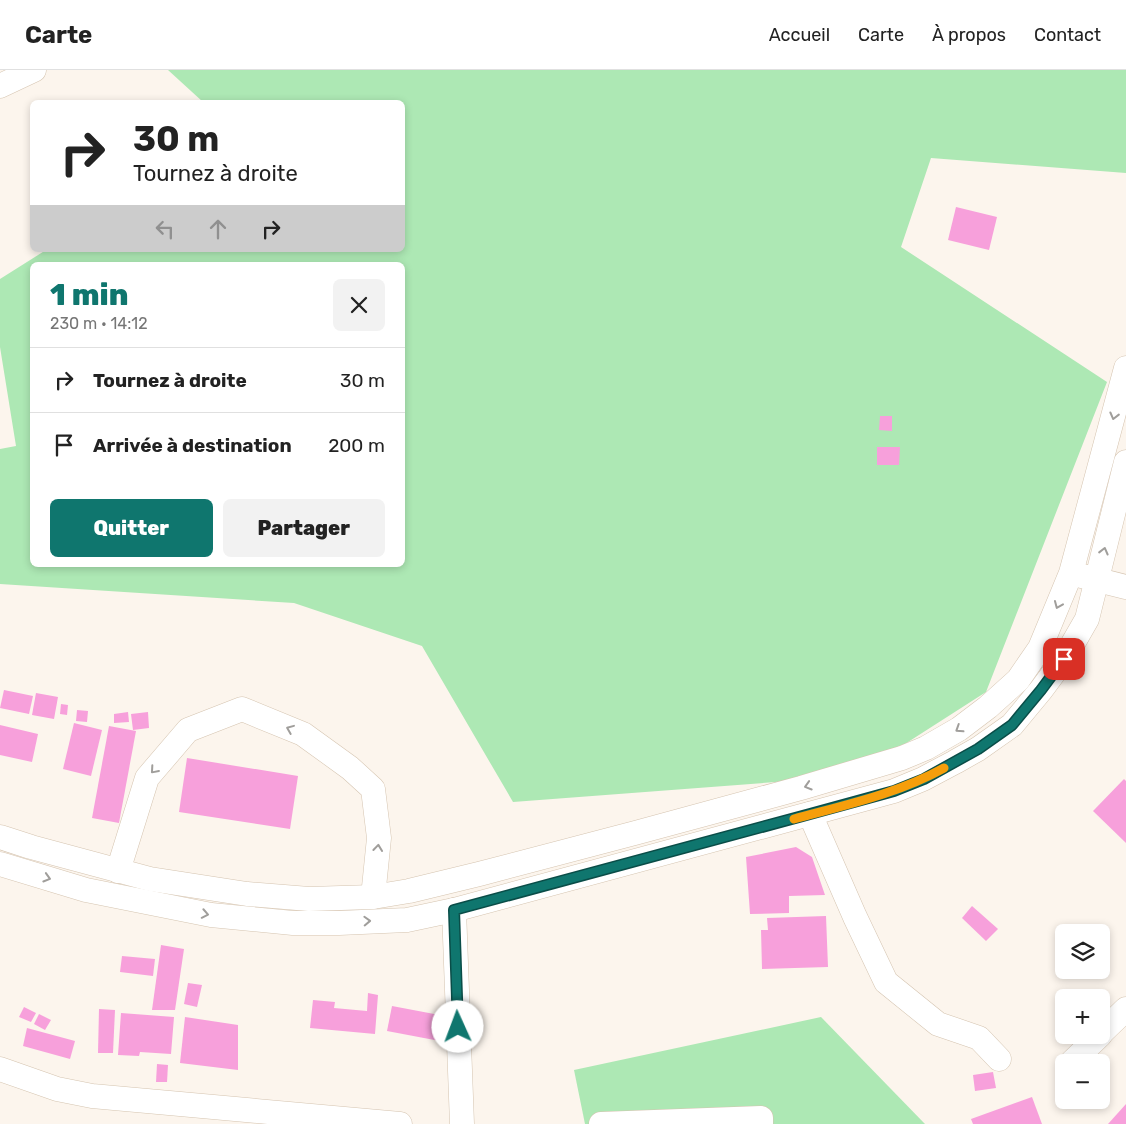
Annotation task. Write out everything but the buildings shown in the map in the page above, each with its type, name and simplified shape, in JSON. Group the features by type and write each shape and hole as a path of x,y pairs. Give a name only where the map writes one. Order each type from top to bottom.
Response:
{"street":[{"path":"0,86 34,70"},
{"path":"0,837 31,848 150,879 246,894 310,900 373,897 409,891 480,874 801,788 902,758 926,748 959,729 988,708 1018,680 1040,648 1070,573 1126,368"},
{"path":"0,864 86,890 211,915 293,923 407,920 454,910 894,791 924,779 978,749 1012,725 1064,659 1087,619 1126,462"},
{"path":"1070,573 1126,586"},
{"path":"118,871 146,778 188,730 242,709 303,734 350,768 372,789 379,838 373,897"},
{"path":"810,814 886,982 938,1024 979,1038 999,1059"},
{"path":"454,910 462,1124"},
{"path":"1110,1024 1126,1009"},
{"path":"1080,1054 1090,1044"},
{"path":"0,1069 57,1089 92,1096 400,1124"},
{"path":"601,1124 761,1118 761,1124"}],"green space":[{"path":"168,70 1126,70 1126,173 931,158 901,247 1107,382 986,692 855,776 513,802 422,646 294,603 0,584 0,449 16,446 0,347 0,279 43,252 405,252 405,100 201,100"},
{"path":"821,1017 925,1124 585,1124 574,1070"}],"slow traffic":[{"path":"794,819 894,791 924,779 944,768"}],"route":[{"path":"458,1027 454,910 894,791 924,779 978,749 1012,725 1064,659"}]}
